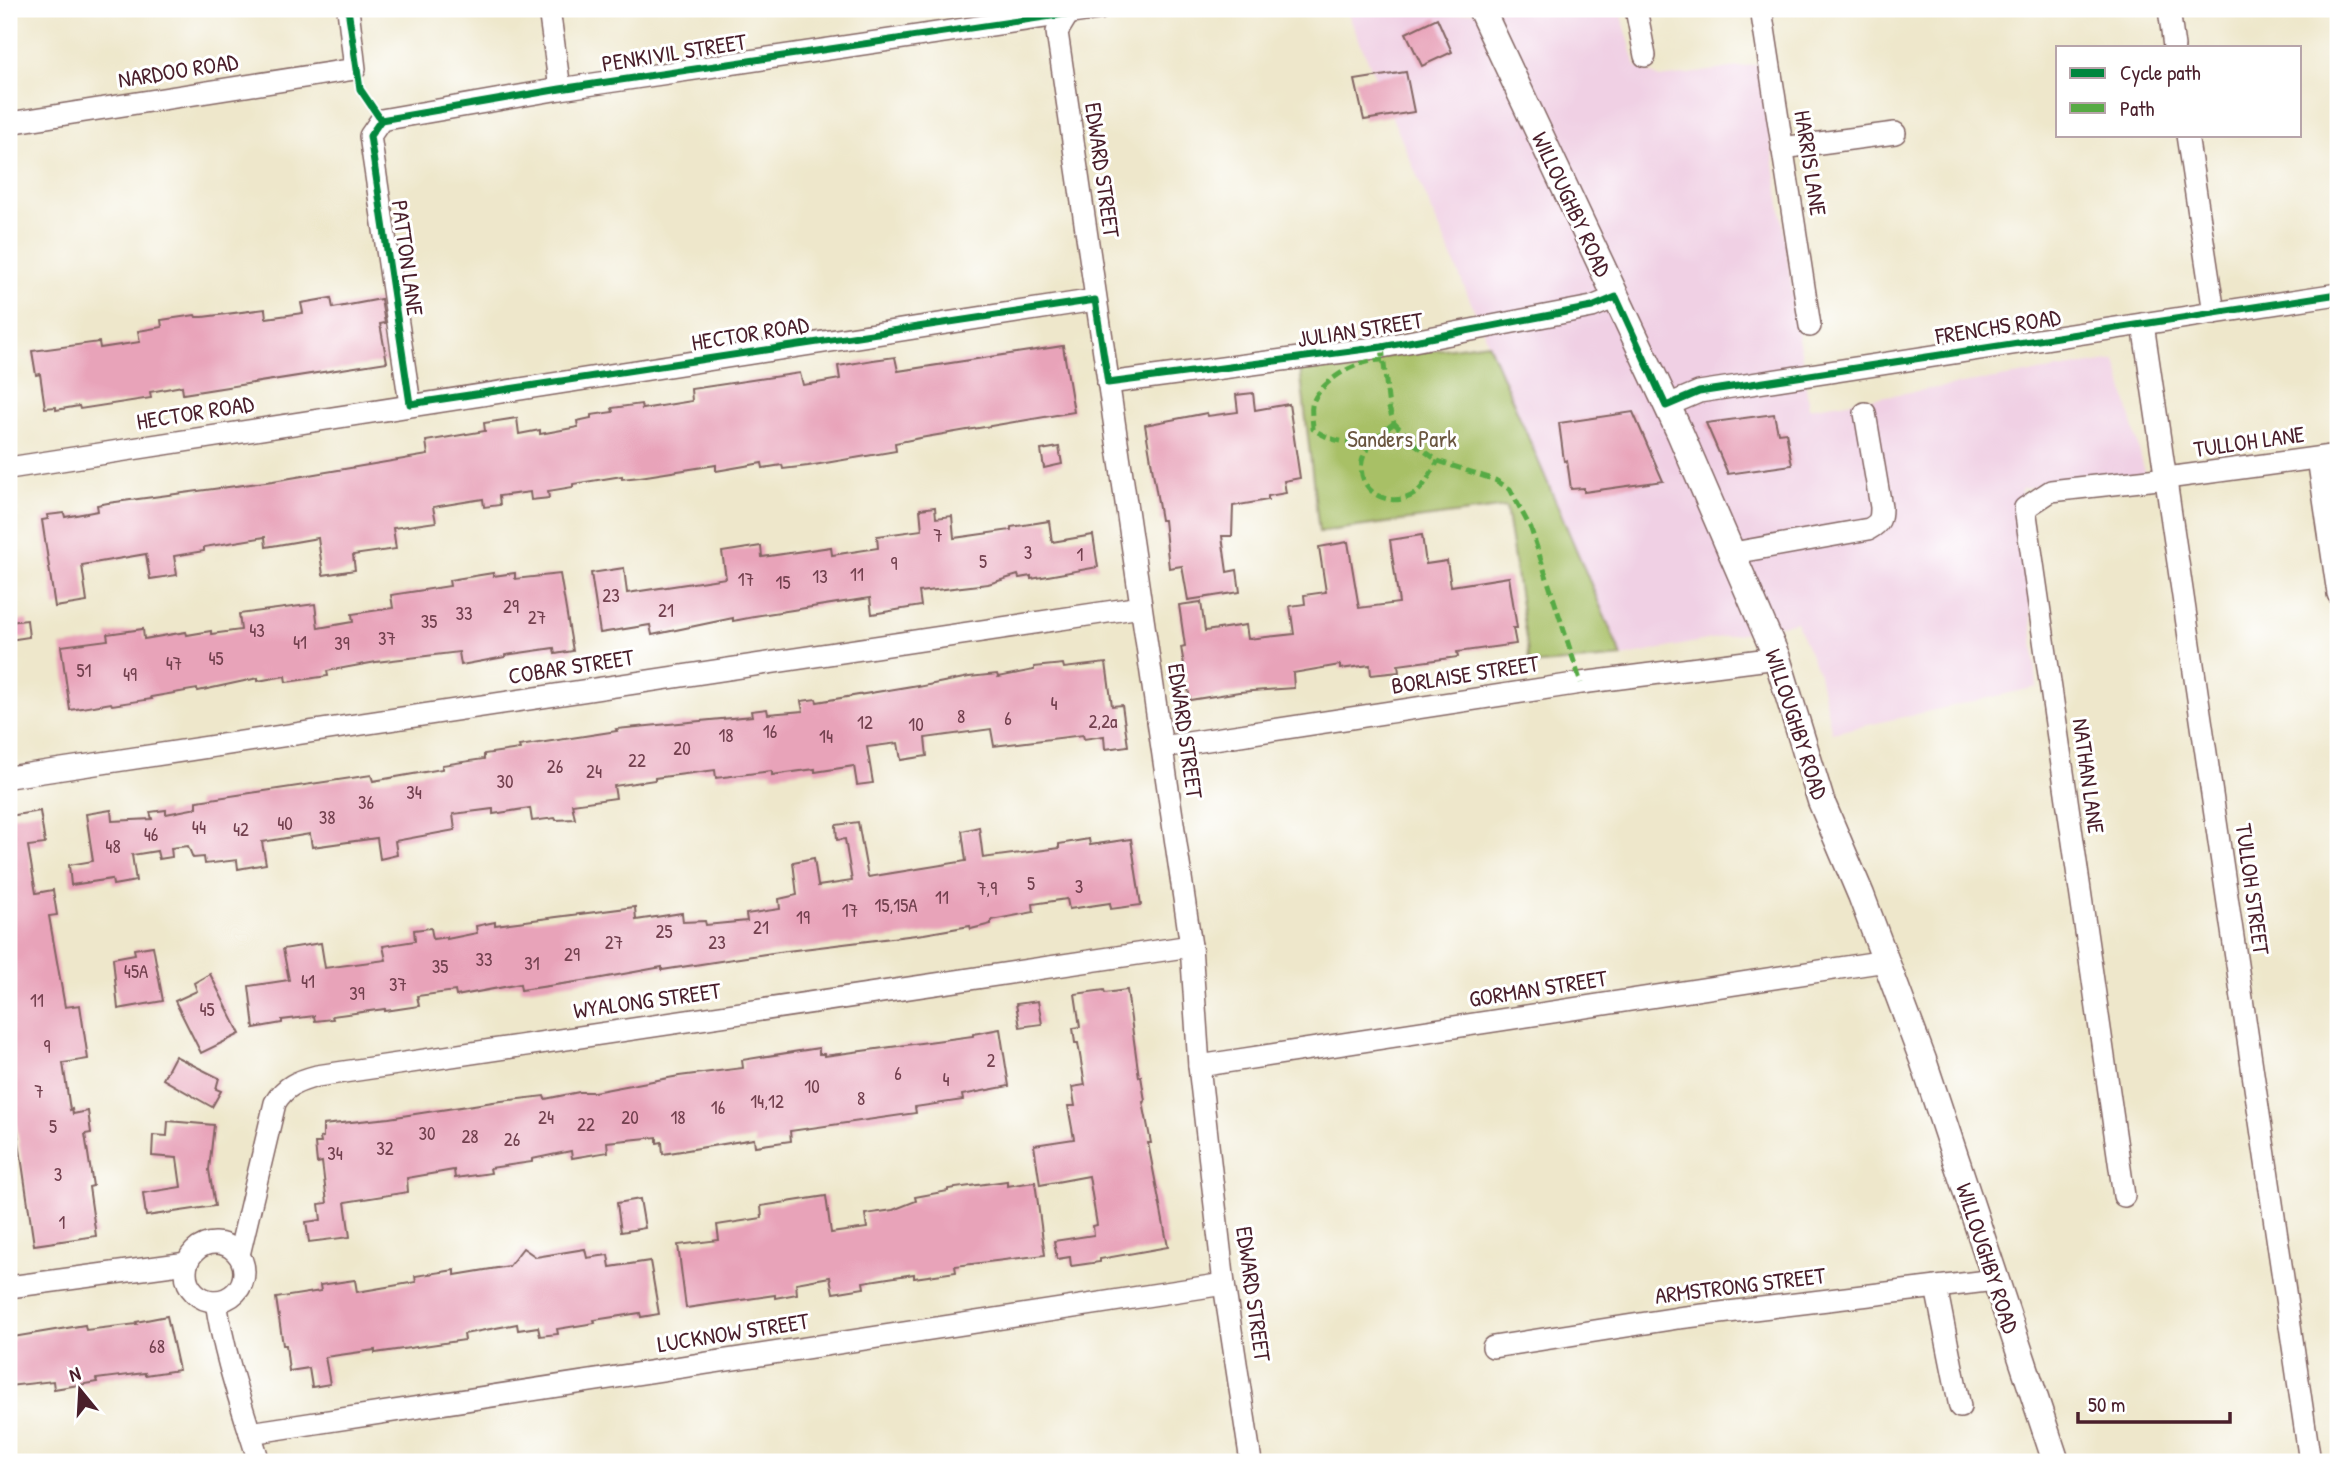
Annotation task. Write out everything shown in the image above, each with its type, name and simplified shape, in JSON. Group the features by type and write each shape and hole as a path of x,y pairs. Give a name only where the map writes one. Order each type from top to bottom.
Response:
{"main road":[{"name":"WILLOUGHBY ROAD","path":"1481,9 1666,406 1777,658 1821,801 1861,895 1923,1060 2056,1462"}],"street":[{"name":"NARDOO ROAD","path":"9,123 355,69 348,9"},
{"path":"549,9 560,89"},
{"name":"PENKIVIL STREET","path":"380,120 560,89 1070,11 1099,9"},
{"path":"1636,9 1644,56"},
{"name":"HARRIS LANE","path":"1761,9 1810,326"},
{"path":"2169,9 2174,46"},
{"name":"EDWARD STREET","path":"1070,11 1057,32 1191,946 1199,1066 1224,1284 1251,1462"},
{"name":"PATTON LANE","path":"380,120 370,136 410,404"},
{"path":"1782,148 1895,133"},
{"path":"2187,136 2214,313"},
{"name":"FRENCHS ROAD","path":"1666,406 1699,392 2338,294"},
{"name":"JULIAN STREET","path":"1108,383 1382,347 1592,307 1616,297"},
{"name":"HECTOR ROAD","path":"9,468 1095,300"},
{"name":"TULLOH STREET","path":"2143,324 2311,1462"},
{"path":"1733,553 1869,529 1877,525 1881,519 1881,507 1865,413"},
{"path":"2328,456 2338,594"},
{"name":"TULLOH LANE","path":"2167,478 2328,456"},
{"name":"NATHAN LANE","path":"2123,1196 2025,508 2051,491 2167,478"},
{"name":"COBAR STREET","path":"9,777 1141,607"},
{"name":"BORLAISE STREET","path":"1162,747 1581,683 1777,658"},
{"name":"WYALONG STREET","path":"239,1255 275,1103 290,1085 303,1080 1191,946"},
{"name":"GORMAN STREET","path":"1199,1066 1886,961"},
{"path":"215,1242 232,1248 239,1255 243,1262 243,1280 233,1295 216,1301 198,1296 187,1281 187,1263 197,1248 215,1242"},
{"path":"9,1287 187,1263"},
{"name":"ARMSTRONG STREET","path":"1493,1347 1678,1318 1995,1280"},
{"name":"LUCKNOW STREET","path":"250,1433 1224,1284"},
{"path":"1936,1287 1960,1407"},
{"path":"216,1301 229,1367 259,1462"}],"shaded area":[{"path":"1346,9 1444,9 1447,16 1489,9 1620,9 1636,66 1660,78 1760,64 1809,408 2116,360 2145,473 2021,489 2037,687 1832,733 1819,674 1796,622 1622,657"}],"green space":[{"name":"Sanders Park","path":"1488,343 1622,657 1530,665 1506,507 1319,532 1300,368"}],"building":[{"path":"1437,18 1452,52 1422,66 1406,33"},
{"path":"1406,72 1414,112 1364,120 1355,80"},
{"path":"331,298 333,308 381,299 385,323 380,324 387,362 183,394 182,386 150,392 151,398 80,409 79,406 56,410 56,407 45,408 40,374 36,375 32,351 99,342 100,348 140,342 138,331 162,327 161,320 265,309 266,318 303,313 301,303"},
{"path":"1063,346 1074,412 895,443 896,451 808,466 783,469 782,465 763,468 762,463 716,471 716,465 573,484 573,487 548,491 549,498 531,500 530,492 499,496 500,505 484,507 483,499 433,507 436,522 393,528 396,549 353,555 355,570 323,575 318,538 266,547 265,537 204,547 204,551 174,556 177,575 150,579 146,554 82,565 87,602 55,607 42,520 48,519 47,515 64,513 65,517 98,511 97,505 108,503 273,481 428,455 426,441 485,431 484,423 517,418 519,434 540,430 540,434 578,427 577,421 591,418 591,415 613,412 612,408 641,404 642,409 692,401 691,389 800,373 803,385 840,379 838,366 873,360 895,357 898,371"},
{"path":"1253,393 1255,410 1289,404 1300,478 1284,481 1286,493 1268,496 1268,500 1233,506 1232,536 1222,536 1227,572 1237,570 1240,592 1188,600 1182,566 1169,568 1164,520 1161,520 1145,425 1207,413 1208,416 1238,412 1236,395"},
{"path":"1633,412 1663,481 1584,492 1584,488 1571,489 1559,423"},
{"path":"1774,414 1778,433 1786,432 1792,465 1728,474 1706,423"},
{"path":"1059,447 1062,464 1044,468 1041,450"},
{"path":"935,507 936,518 952,516 954,538 1011,530 1011,527 1049,521 1052,542 1093,535 1098,567 1031,579 1031,576 1019,578 1018,575 988,584 919,592 921,606 872,614 870,598 733,621 733,618 652,635 650,625 600,633 591,573 624,568 627,593 726,578 722,552 761,546 762,557 831,547 832,555 878,548 877,536 922,530 920,509"},
{"path":"1422,535 1426,564 1447,561 1451,586 1509,577 1517,628 1513,628 1516,644 1457,652 1458,657 1398,665 1399,672 1371,675 1370,665 1340,669 1340,665 1293,673 1294,688 1239,692 1190,700 1181,647 1185,646 1179,605 1201,602 1205,631 1246,625 1248,639 1294,634 1290,606 1305,604 1304,595 1326,592 1319,547 1348,542 1359,608 1399,603 1390,540"},
{"path":"493,573 493,576 515,573 515,579 560,574 573,651 555,654 554,648 461,665 459,652 376,662 327,671 328,676 286,682 285,676 258,681 258,678 198,691 197,689 151,697 152,699 70,710 61,646 108,640 107,634 143,629 144,639 186,632 187,635 241,630 239,614 315,604 318,628 353,622 352,614 393,608 391,595 450,586 449,580"},
{"path":"27,620 29,637 9,640 9,622"},
{"path":"1106,663 1112,706 1122,705 1128,746 1105,749 1104,736 1084,739 1083,735 994,746 991,729 925,738 927,756 901,760 898,743 867,747 873,783 857,785 854,766 815,772 815,769 772,775 772,771 716,778 715,770 614,786 616,798 572,804 575,819 532,821 530,808 493,814 493,809 453,814 455,830 395,841 397,855 380,859 377,838 312,847 310,834 262,842 266,864 238,869 237,860 205,864 204,857 193,858 188,846 171,848 172,857 159,859 157,851 132,855 136,881 113,885 112,879 71,885 69,865 93,861 86,814 111,810 112,821 152,819 150,812 166,810 166,814 197,808 197,801 371,775 373,781 442,769 442,765 484,759 484,754 520,749 519,746 617,731 616,729 752,716 751,711 767,709 768,714 803,711 801,701 816,699 817,702 969,677 997,674 998,677 1034,670 1034,667 1063,664 1064,668"},
{"path":"40,811 45,844 28,846 36,893 53,890 57,915 49,916 65,1007 80,1005 88,1059 63,1063 70,1110 72,1109 73,1114 88,1111 91,1133 85,1134 93,1186 89,1187 96,1236 34,1245 9,1074 9,816"},
{"path":"858,822 868,877 966,861 962,831 979,827 983,858 1059,848 1059,844 1089,839 1090,845 1131,839 1141,905 1111,909 1110,903 1069,909 1067,899 1033,904 1034,912 991,920 991,924 971,929 970,926 662,970 662,967 521,990 520,984 456,996 455,991 417,996 419,1006 332,1016 333,1019 315,1021 314,1016 282,1020 282,1023 254,1028 249,986 289,980 283,949 321,943 325,968 386,960 383,946 415,941 414,930 431,928 433,939 447,939 477,933 476,926 495,922 495,925 635,907 636,920 682,913 683,922 705,921 706,925 747,921 746,914 780,909 779,899 797,895 793,862 814,858 818,886 852,881 845,839 837,840 836,825"},
{"path":"153,946 163,1001 118,1009 113,958 135,954 134,949"},
{"path":"210,974 240,1034 201,1053 175,1001 197,991 194,983"},
{"path":"1104,990 1105,993 1127,990 1151,1143 1148,1143 1168,1247 1071,1266 1070,1257 1057,1259 1054,1241 1094,1235 1093,1226 1097,1225 1089,1176 1040,1185 1034,1145 1074,1139 1068,1106 1075,1106 1072,1087 1085,1085 1073,1028 1080,1027 1075,994"},
{"path":"1038,1001 1042,1024 1020,1027 1016,1004"},
{"path":"1000,1029 1009,1086 962,1095 963,1100 915,1107 916,1113 790,1131 791,1141 755,1146 754,1139 663,1154 662,1142 657,1143 657,1137 607,1142 608,1152 572,1158 571,1151 532,1159 532,1162 490,1168 491,1173 455,1178 454,1170 407,1178 408,1192 345,1202 350,1237 309,1242 306,1222 321,1220 319,1204 327,1203 322,1162 317,1163 315,1143 321,1143 323,1125 493,1102 544,1096 545,1099 579,1092 594,1092 679,1076 743,1068 742,1060 819,1048 819,1054 824,1056 973,1036"},
{"path":"175,1056 219,1078 216,1089 221,1091 212,1107 163,1079"},
{"path":"168,1121 214,1125 209,1170 215,1206 146,1216 143,1193 181,1187 177,1158 152,1156 153,1135 167,1136"},
{"path":"1007,1181 1007,1186 1035,1182 1045,1255 955,1266 956,1272 914,1278 914,1274 863,1282 864,1288 833,1293 830,1277 796,1283 797,1294 686,1308 678,1245 719,1240 717,1225 762,1218 761,1206 826,1196 831,1233 867,1228 865,1214 893,1210 916,1201 915,1197 948,1189"},
{"path":"640,1199 645,1228 621,1232 617,1203"},
{"path":"523,1248 536,1257 585,1249 587,1258 608,1255 610,1267 650,1261 659,1314 641,1317 640,1313 594,1320 595,1323 557,1329 558,1334 540,1336 538,1327 518,1330 517,1324 464,1334 465,1340 325,1357 330,1384 312,1387 309,1368 289,1371 276,1298 321,1291 320,1285 355,1280 357,1292 416,1282 415,1276 455,1270 455,1275 509,1266"},
{"path":"167,1316 179,1370 96,1379 97,1382 54,1389 53,1381 9,1386 9,1341 14,1340 13,1337 85,1325 86,1330 137,1324 136,1322"}],"marked path":[{"path":"1382,347 1389,408 1394,423 1415,444 1438,461 1495,480 1510,489 1531,529 1581,683"},
{"path":"1371,442 1341,441 1313,429 1312,405 1333,378 1363,363 1383,360"},
{"path":"1394,423 1373,441 1364,455 1361,467 1363,478 1367,487 1375,494 1394,500 1416,493 1438,461"}],"cycle path":[{"path":"348,9 360,89 381,120"},
{"path":"381,120 560,89 1099,9"},
{"path":"381,120 370,136 410,404 1095,300 1108,383 1382,347 1592,307 1616,297 1666,406 1699,392 2338,294"}]}
